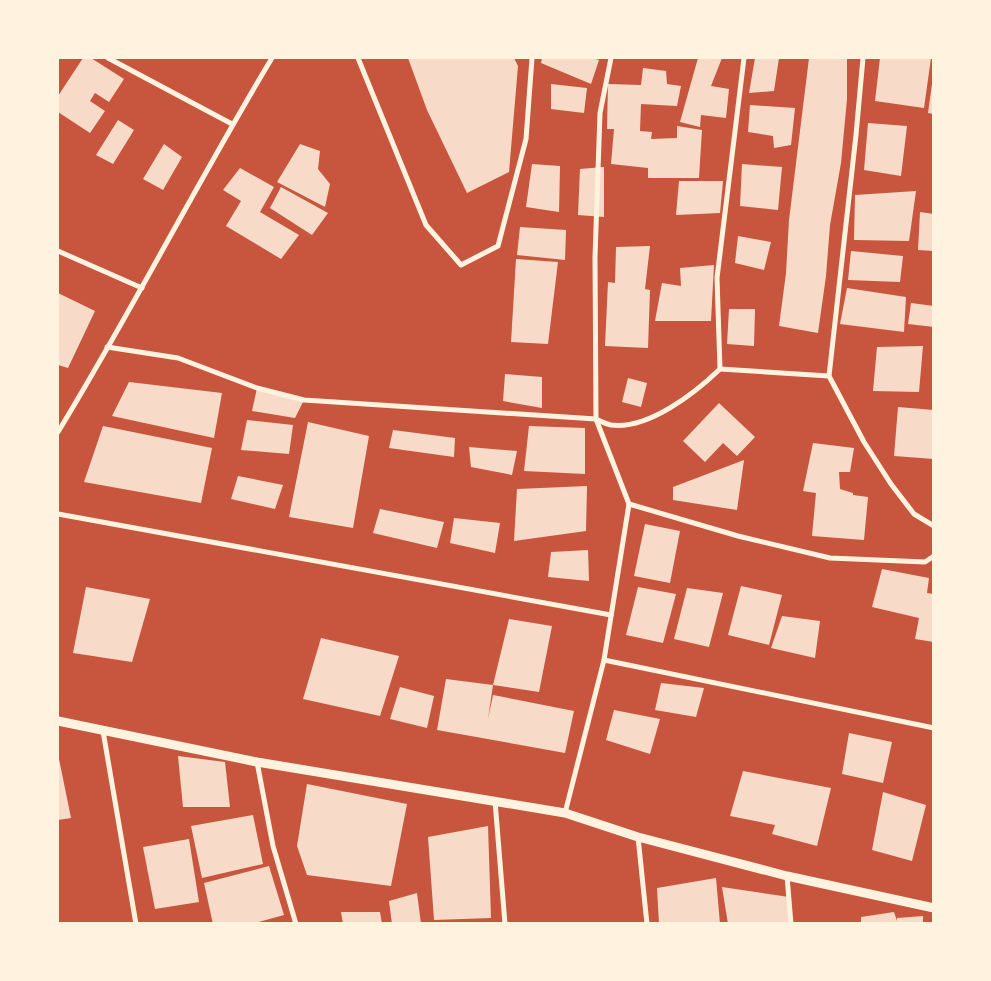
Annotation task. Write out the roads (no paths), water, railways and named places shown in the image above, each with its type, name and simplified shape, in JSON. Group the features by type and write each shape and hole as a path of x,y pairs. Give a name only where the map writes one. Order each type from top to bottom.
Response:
{"street":[{"path":"108,58 232,124"},
{"path":"58,432 142,288 232,124 272,58"},
{"path":"358,58 426,225 461,265 498,246 526,139 532,58"},
{"path":"565,813 604,660 629,504 596,419 595,257 600,114 611,58"},
{"path":"720,369 716,278 744,58"},
{"path":"863,58 829,376 864,442 891,484 914,514 934,526"},
{"path":"58,251 142,288"},
{"path":"107,347 178,358 257,388 304,400 596,419 610,425 646,420 697,391 720,369 829,376"},
{"path":"629,504 738,536 830,558 925,562 934,556"},
{"path":"58,514 611,615"},
{"path":"604,660 934,728"},
{"path":"58,721 257,762 565,813 638,837 787,876 934,908"},
{"path":"103,731 136,924"},
{"path":"257,762 273,846 296,924"},
{"path":"495,800 504,924"},
{"path":"638,837 647,924"},
{"path":"787,876 791,924"}]}
